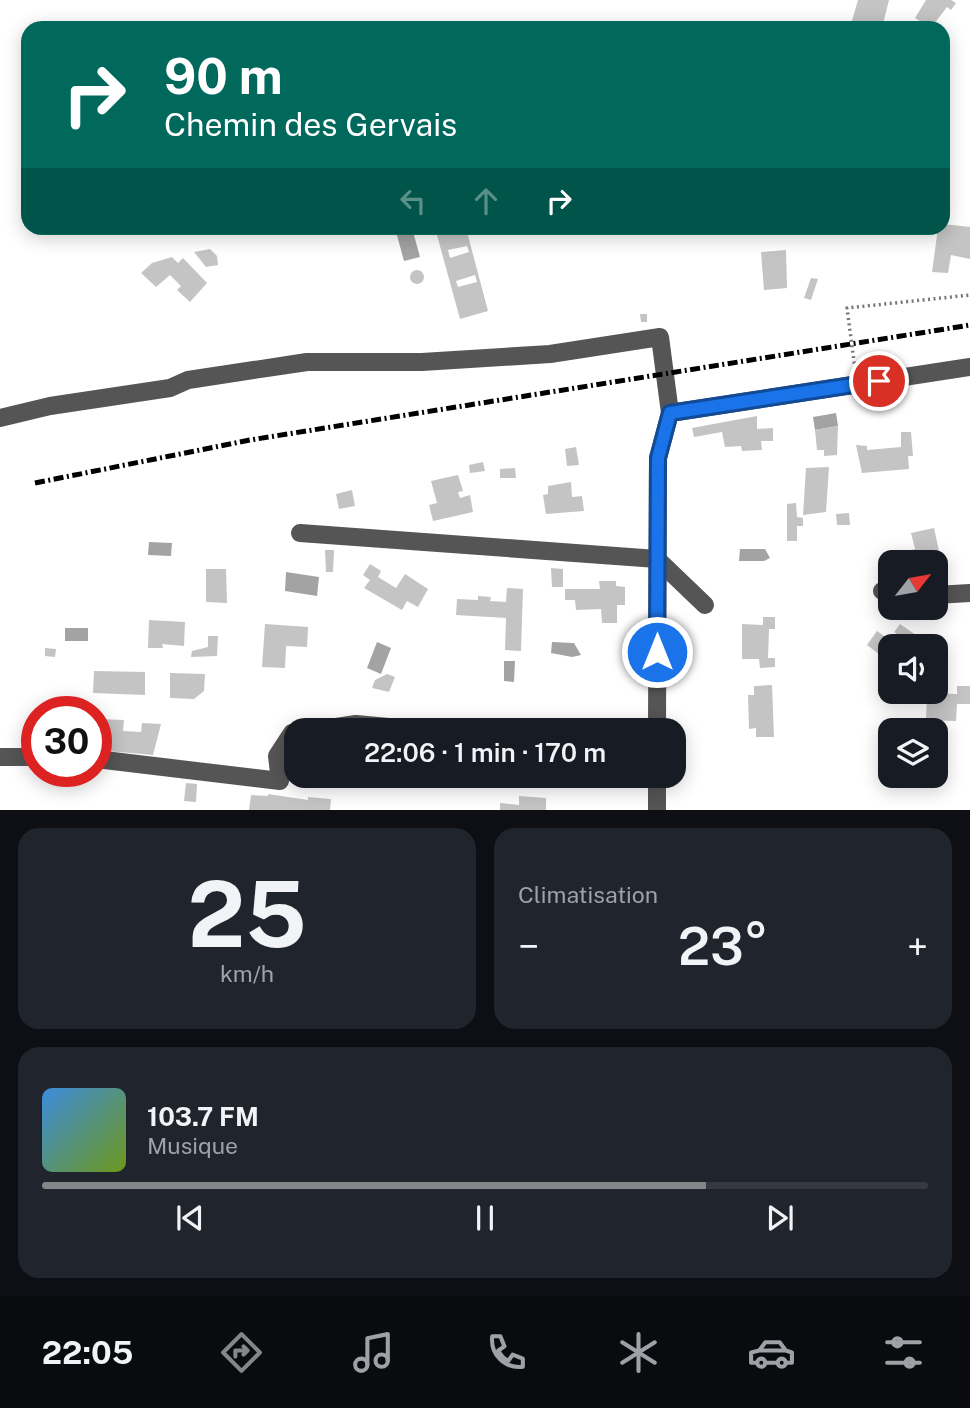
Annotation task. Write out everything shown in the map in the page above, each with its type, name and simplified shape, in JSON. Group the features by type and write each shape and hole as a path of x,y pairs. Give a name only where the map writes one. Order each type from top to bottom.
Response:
{"street":[{"path":"0,418 50,405 170,388 188,380 306,362 422,362 550,354 660,337 670,413 658,458 657,718"},
{"path":"670,413 970,367"},
{"path":"300,533 657,559 705,605"},
{"path":"948,594 970,593"},
{"path":"112,761 280,781 277,756 284,745"},
{"path":"0,757 21,757"},
{"path":"657,788 657,810"}],"path":[{"path":"857,385 847,308 970,295"}],"shaded area":[{"path":"397,235 414,235 420,257 404,261"},
{"path":"836,413 838,426 815,430 813,417"},
{"path":"149,542 172,543 171,556 148,555"},
{"path":"740,549 765,549 770,558 764,561 739,561"},
{"path":"286,572 319,577 317,596 285,591"},
{"path":"65,628 88,628 88,641 65,641"},
{"path":"377,642 391,648 381,674 367,668"},
{"path":"552,642 574,643 581,655 572,657 551,653"},
{"path":"504,661 515,661 514,682 504,681"}],"building":[{"path":"858,0 889,0 884,21 852,21"},
{"path":"926,0 951,0 956,3 951,10 947,7 936,21 920,21 915,18"},
{"path":"950,225 970,227 970,259 951,255 948,273 932,272 937,235 950,235"},
{"path":"437,235 468,235 488,311 460,319","holes":["467,246 469,252 450,258 448,250","475,275 477,282 458,287 456,281"]},
{"path":"210,249 217,256 218,265 206,267 194,252"},
{"path":"786,250 787,288 764,290 761,252"},
{"path":"172,257 178,263 183,258 207,283 190,302 177,290 181,286 170,275 156,287 141,273 152,263"},
{"path":"417,270 422,272 422,282 417,284 412,282 410,277 412,272"},
{"path":"811,278 818,279 811,300 804,298"},
{"path":"640,314 647,314 647,322 641,322"},
{"path":"757,416 757,429 773,428 773,441 761,441 762,450 742,451 741,446 725,447 722,432 694,437 692,428"},
{"path":"838,426 837,455 824,456 824,450 817,450 815,430"},
{"path":"901,432 911,432 913,456 908,456 909,469 862,473 856,445 867,446 867,450 901,447"},
{"path":"576,447 579,465 567,466 565,449"},
{"path":"483,462 485,471 470,473 469,465"},
{"path":"829,467 826,512 803,515 806,468"},
{"path":"515,468 516,478 500,478 500,469"},
{"path":"458,475 463,491 458,492 460,498 470,495 473,512 433,521 429,505 437,503 431,481"},
{"path":"571,482 572,497 582,496 584,511 546,514 543,495 548,494 548,486"},
{"path":"352,490 355,506 339,509 336,494"},
{"path":"796,503 797,517 803,518 803,526 797,526 797,541 787,541 787,504"},
{"path":"849,513 850,525 837,525 836,514"},
{"path":"934,528 939,550 912,550 915,549 911,533"},
{"path":"325,550 334,550 333,572 326,572"},
{"path":"370,564 381,571 378,577 396,588 405,574 428,589 418,607 407,601 402,610 364,588 370,580 363,575"},
{"path":"551,568 563,569 563,587 552,587"},
{"path":"206,569 226,569 227,603 206,602"},
{"path":"599,581 616,581 616,586 625,587 625,605 617,605 617,623 602,623 601,609 576,610 575,600 565,600 565,589 600,589"},
{"path":"507,588 523,589 521,651 505,650 506,618 456,615 457,599 478,600 478,596 491,597 490,601 506,602"},
{"path":"763,617 775,617 775,629 769,629 768,658 775,658 775,667 760,668 759,659 742,659 742,624 763,625"},
{"path":"149,620 185,622 184,646 162,644 163,648 148,648"},
{"path":"265,624 308,627 307,647 286,646 285,668 262,667"},
{"path":"900,624 915,634 897,634 894,632"},
{"path":"877,631 881,634 878,634 878,653 867,645"},
{"path":"208,636 218,636 217,656 191,657 192,651 208,647"},
{"path":"45,648 56,649 55,657 45,656"},
{"path":"94,671 145,672 145,695 93,693"},
{"path":"170,673 205,674 204,691 194,699 170,698"},
{"path":"387,674 395,677 389,692 372,688 375,680"},
{"path":"772,685 774,737 756,737 756,728 749,729 748,695 754,695 754,686"},
{"path":"957,686 970,686 970,704 957,704 956,721 948,721 948,718 926,718 927,704 948,704 948,694 957,694"},
{"path":"112,720 124,720 123,731 141,732 142,723 161,724 153,755 112,751"},
{"path":"186,783 197,784 196,802 184,801"},
{"path":"268,794 308,800 308,797 331,799 330,810 249,810 251,795"},
{"path":"519,796 546,798 546,810 500,810 500,803 519,805"}],"railway":[{"path":"35,483 250,440 970,325"}],"route":[{"path":"657,652 658,458 670,413 879,381"}]}
